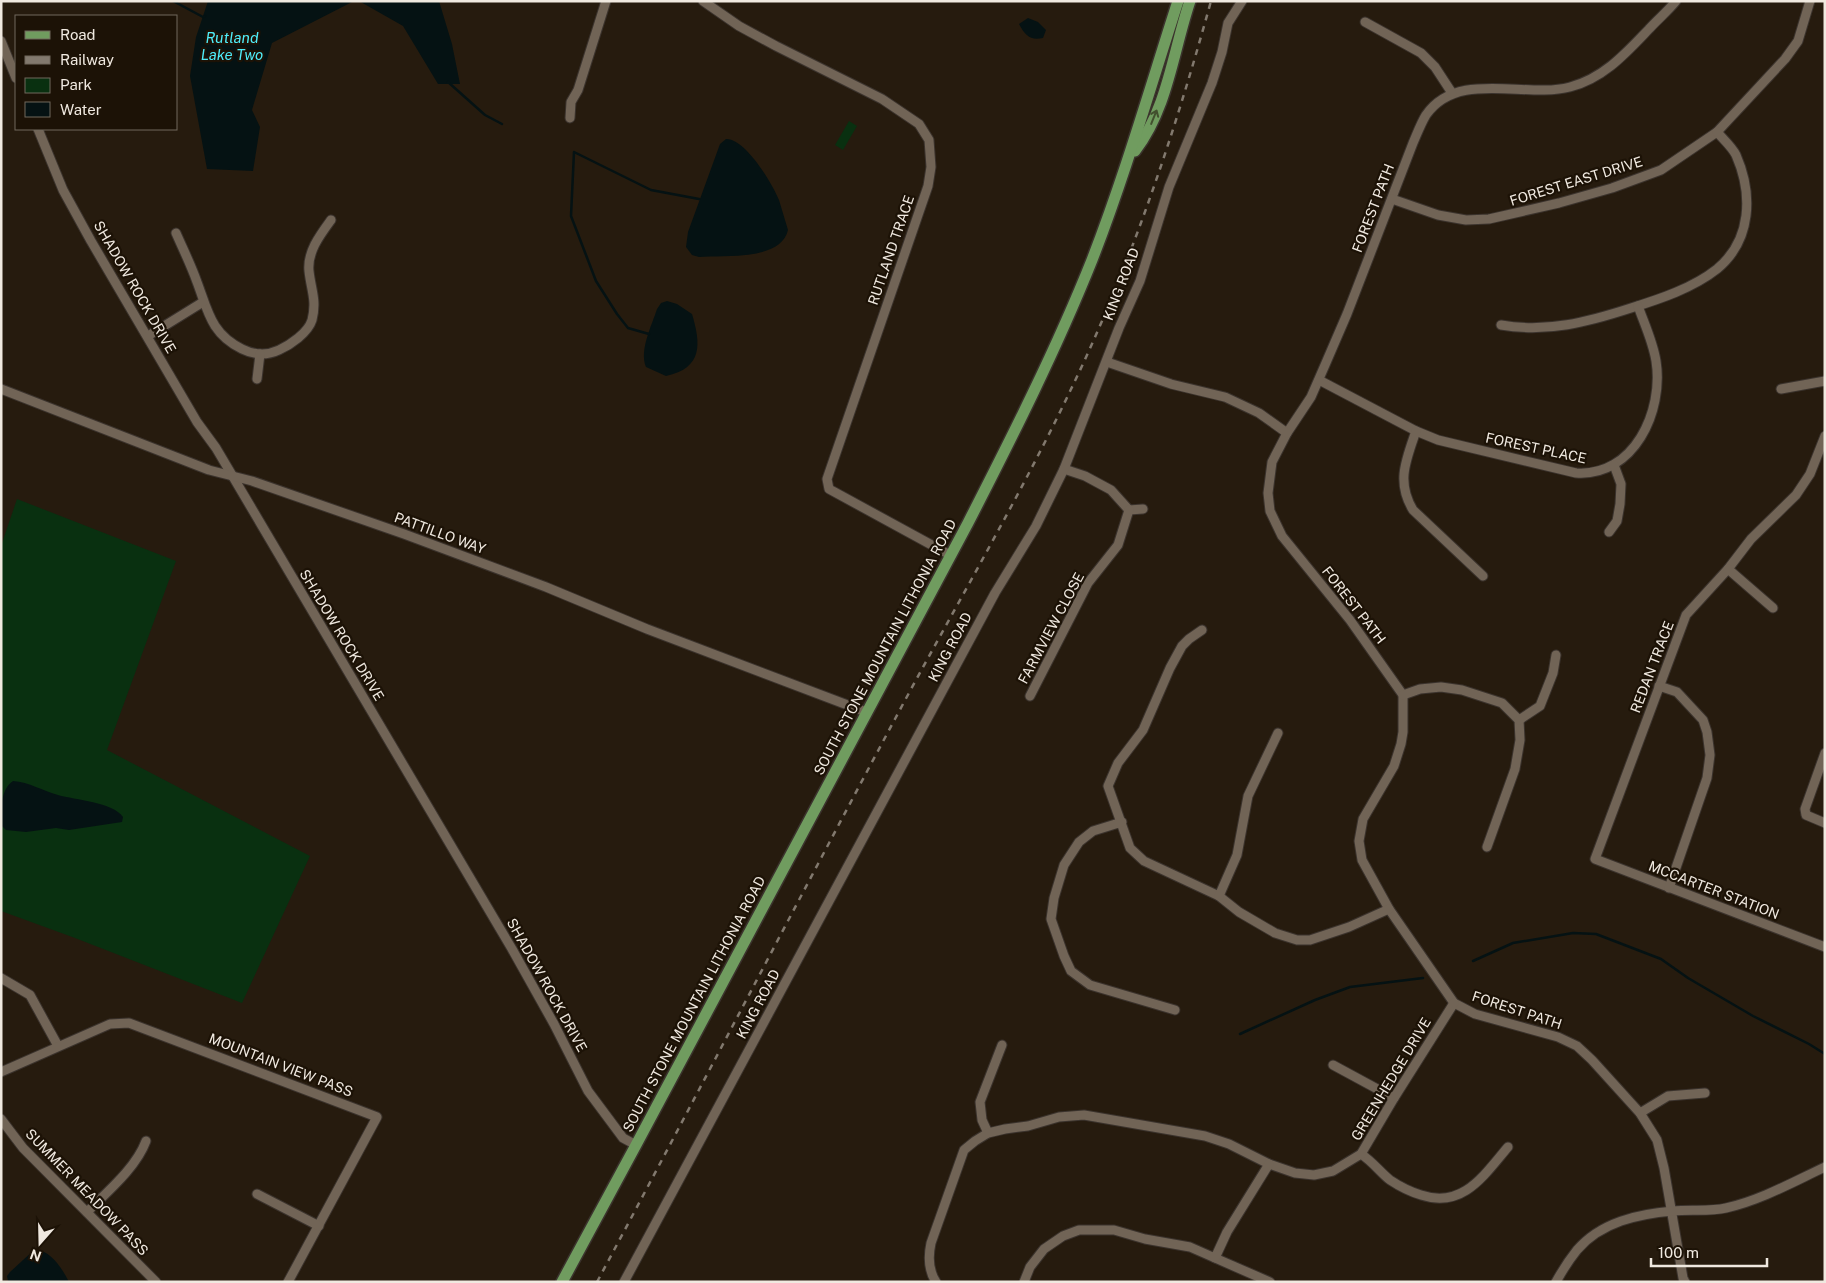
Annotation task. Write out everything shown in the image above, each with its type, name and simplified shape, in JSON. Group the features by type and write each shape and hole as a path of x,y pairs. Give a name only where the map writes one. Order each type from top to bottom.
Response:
{"main road":[{"name":"SOUTH STONE MOUNTAIN LITHONIA ROAD","path":"562,1282 950,555 1043,372 1091,261 1129,158 1178,1"},
{"path":"1129,158 1148,134 1160,104 1190,1"}],"street":[{"path":"570,118 571,102 578,90 606,1"},
{"name":"RUTLAND TRACE","path":"703,1 739,26 778,48 882,99 919,124 929,140 931,167 928,186 827,479 829,489 950,555"},
{"name":"KING ROAD","path":"624,1282 995,593 1036,526 1064,469 1119,328 1140,281 1169,186 1212,83 1222,52 1228,23 1242,1"},
{"name":"FOREST PATH","path":"1676,1 1618,61 1602,73 1582,83 1548,91 1490,87 1452,94 1438,102 1426,115 1413,143 1347,314 1319,380 1311,397 1287,433 1270,468 1268,493 1270,511 1282,536 1350,620 1403,695 1403,732 1398,755 1394,766 1363,819 1359,841 1362,860 1389,910 1454,1003 1475,1014 1558,1037 1577,1046 1640,1113 1657,1140 1672,1211 1676,1246 1685,1282"},
{"name":"FOREST EAST DRIVE","path":"1392,199 1438,215 1454,218 1477,220 1500,218 1594,193 1661,170 1717,132 1785,59 1794,47 1802,30 1810,1"},
{"path":"1365,22 1421,53 1435,67 1452,94"},
{"path":"1,42 15,76"},
{"name":"SHADOW ROCK DRIVE","path":"38,130 63,190 91,241 197,422 216,448 512,949 588,1090 623,1138 636,1145"},
{"path":"1501,325 1531,328 1589,321 1670,294 1709,275 1726,260 1739,241 1747,219 1747,192 1736,154 1717,132"},
{"path":"176,233 198,283 203,302 218,331 232,344 248,352 260,354 274,352 286,347 311,323 314,299 309,261 312,251 330,220"},
{"path":"148,336 203,302"},
{"name":"FOREST PLACE","path":"1319,380 1416,431 1438,440 1576,473 1588,474 1614,464 1628,455 1642,436 1652,415 1657,392 1656,360 1638,306"},
{"path":"257,379 260,354"},
{"path":"1107,362 1172,384 1226,397 1258,413 1287,433"},
{"path":"1781,389 1825,381"},
{"name":"PATTILLO WAY","path":"1,389 209,470 231,474 404,534 546,587 647,629 866,712"},
{"path":"1416,431 1408,454 1403,478 1407,500 1413,510 1483,576"},
{"name":"REDAN TRACE","path":"1595,859 1686,615 1728,569 1751,539 1801,488 1810,474 1825,436"},
{"path":"1608,532 1617,521 1620,504 1621,484 1614,464"},
{"path":"1064,469 1085,476 1111,490 1129,510 1144,509"},
{"name":"FARMVIEW CLOSE","path":"1030,696 1088,582 1118,545 1129,510"},
{"path":"1728,569 1772,608"},
{"path":"1202,630 1182,646 1170,668 1143,730 1118,763 1108,786 1130,848 1144,861 1219,896 1239,912 1275,933 1297,940 1310,940 1349,927 1389,910"},
{"path":"1519,720 1540,706 1553,673 1556,656"},
{"path":"1659,686 1677,692 1703,720 1710,750 1707,778 1669,888"},
{"path":"1403,695 1420,689 1441,687 1462,690 1502,703 1519,720 1520,740 1515,769 1487,847"},
{"path":"1219,896 1237,855 1248,796 1278,732"},
{"path":"1825,754 1805,809 1806,815 1810,818 1825,823"},
{"path":"1122,822 1093,831 1079,842 1064,865 1054,898 1051,920 1071,972 1090,985 1175,1010"},
{"name":"MCCARTER STATION","path":"1595,859 1825,947"},
{"path":"1,978 30,995 58,1046"},
{"name":"GREENHEDGE DRIVE","path":"936,1282 929,1266 928,1254 934,1234 964,1150 988,1133 1028,1126 1059,1117 1084,1115 1205,1136 1229,1144 1269,1164 1295,1173 1314,1175 1333,1171 1362,1154 1394,1098 1454,1003"},
{"name":"MOUNTAIN VIEW PASS","path":"1,1072 110,1024 129,1023 377,1117 288,1282"},
{"path":"988,1133 982,1120 980,1102 1002,1045"},
{"path":"1333,1065 1394,1098"},
{"path":"1640,1113 1668,1096 1705,1093"},
{"name":"SUMMER MEADOW PASS","path":"1,1119 23,1148 156,1282"},
{"path":"87,1212 140,1156 146,1141"},
{"path":"1362,1154 1373,1161 1391,1180 1414,1193 1434,1199 1445,1199 1467,1191 1508,1147"},
{"path":"1216,1258 1227,1232 1269,1164"},
{"path":"1556,1282 1576,1252 1602,1229 1632,1217 1672,1211 1725,1208 1776,1190 1825,1166"},
{"path":"257,1194 318,1226"},
{"path":"1024,1282 1030,1268 1044,1249 1063,1236 1079,1230 1114,1230 1145,1239 1190,1247 1270,1282"}],"green space":[{"path":"849,121 857,126 843,150 835,145"},
{"path":"17,499 176,561 107,750 310,856 242,1003 1,911 1,546"}],"water":[{"name":"Rutland Lake Two","path":"208,1 354,1 272,43 252,110 260,127 253,171 207,169 190,76 196,37"},
{"path":"359,1 439,1 452,44 460,84 438,84 403,26"},
{"path":"1028,18 1038,22 1046,30 1043,38 1031,38 1023,31 1019,24"},
{"path":"726,139 733,141 749,153 764,173 779,200 788,230 783,240 775,247 763,252 736,256 699,257 692,255 686,247 688,232 720,144"},
{"path":"667,301 677,304 692,314 697,335 697,345 693,361 687,367 666,376 646,367 644,353 657,309 661,303"},
{"path":"13,781 25,783 58,795 93,802 111,808 123,817 122,822 69,830 56,828 26,832 6,830 1,825 2,801 3,795"},
{"path":"35,1249 41,1250 51,1257 69,1282 8,1281 7,1276 10,1272"}],"waterway":[{"path":"173,1 203,17 205,16"},
{"path":"448,82 485,115 502,124"},
{"path":"649,334 628,328 596,281 571,216 574,152 651,190 699,199"},
{"path":"1473,961 1513,943 1573,933 1596,934 1661,959 1688,978 1753,1016 1825,1054"},
{"path":"1240,1034 1315,1000 1350,987 1423,978"}],"railway":[{"path":"597,1282 895,719 1009,512 1073,385 1114,292 1151,196 1183,99 1211,1"}]}
